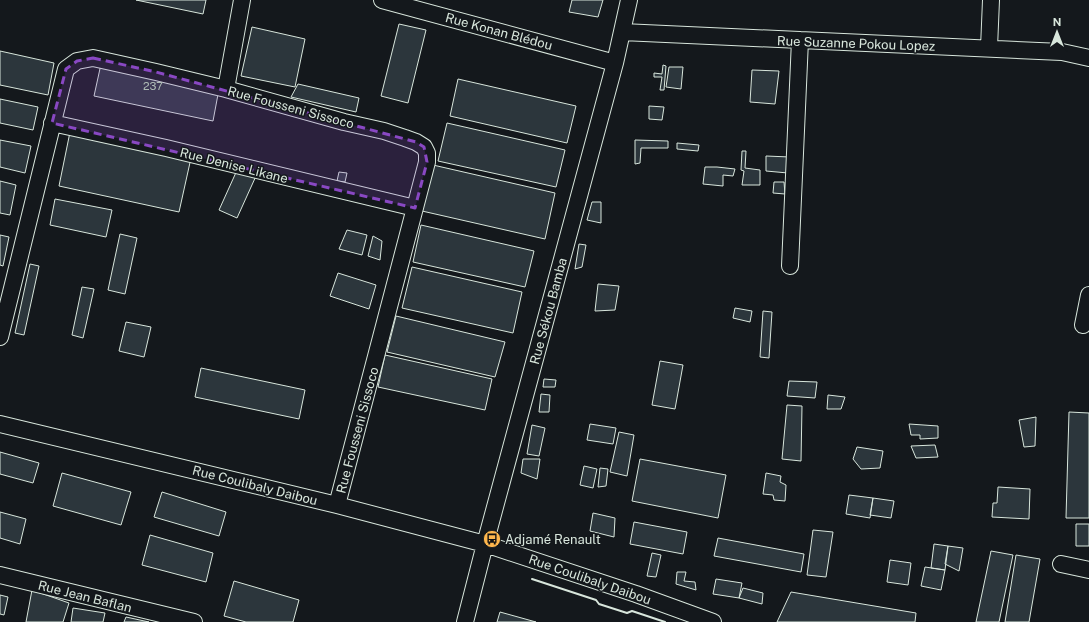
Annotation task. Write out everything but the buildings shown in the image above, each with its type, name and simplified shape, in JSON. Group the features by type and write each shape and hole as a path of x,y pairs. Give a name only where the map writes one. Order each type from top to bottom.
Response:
{"street":[{"path":"226,89 242,0"},
{"name":"Rue Konan Blédou","path":"382,0 615,62"},
{"name":"Rue Sékou Bamba","path":"465,622 615,62 629,0"},
{"path":"989,48 991,0"},
{"name":"Rue Suzanne Pokou Lopez","path":"622,32 1062,52 1089,58"},
{"path":"790,266 800,40"},
{"name":"Rue Fousseni Sissoco","path":"0,337 66,69 77,61 93,58 156,72 226,89 344,122 384,131 416,142 424,147 427,153 428,162 337,505"},
{"name":"Rue Denise Likane","path":"52,123 174,150 415,208"},
{"path":"1083,326 1089,295"},
{"name":"Rue Coulibaly Daibou","path":"0,424 337,505 485,544 636,594 713,622"},
{"path":"1061,564 1089,570"},
{"name":"Rue Jean Baflan","path":"0,575 194,622"}],"highlighted area":[{"path":"93,58 156,72 416,142 424,147 427,162 415,208 52,123 66,69 77,61"}],"wall":[{"path":"532,579 596,600 599,604 627,613 632,611 665,622"}],"place":[{"name":"Adjamé Renault","path":"492,539"}]}
